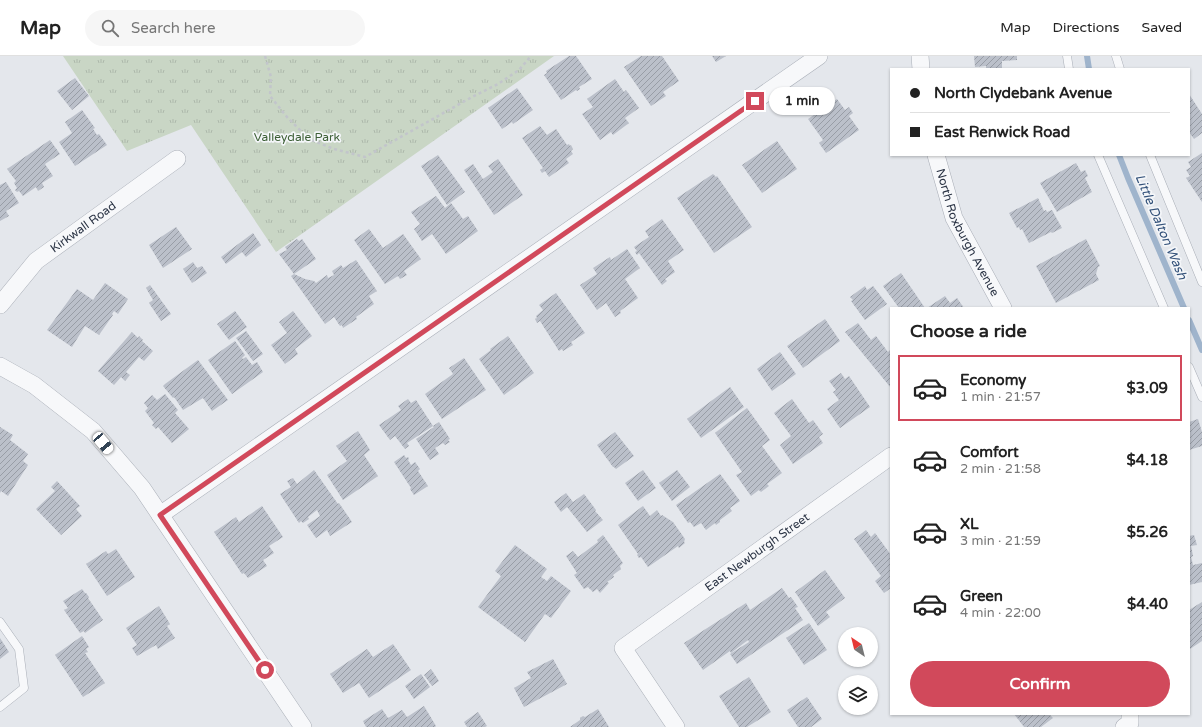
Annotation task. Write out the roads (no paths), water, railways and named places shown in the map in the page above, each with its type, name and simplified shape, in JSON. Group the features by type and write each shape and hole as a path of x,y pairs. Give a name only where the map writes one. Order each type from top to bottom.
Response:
{"street":[{"path":"160,515 819,56"},
{"path":"920,56 921,68"},
{"name":"North Roxburgh Avenue","path":"936,156 954,218 1002,307"},
{"name":"Kirkwall Road","path":"0,305 36,261 177,159"},
{"path":"0,366 34,385 94,431 142,488 298,725"},
{"name":"East Newburgh Street","path":"676,727 623,648 890,457"}],"lane":[{"path":"1066,56 1069,68"},
{"path":"1116,56 1120,68"},
{"path":"1098,156 1164,307"},
{"path":"1150,156 1202,282"},
{"path":"1190,369 1202,397"},
{"path":"0,622 19,649 24,688 0,706"}],"waterway":[{"name":"Little Dalton Wash","path":"1087,56 1089,68"},
{"name":"Little Dalton Wash","path":"1119,156 1184,307"},
{"name":"Little Dalton Wash","path":"1190,322 1202,350"}],"park label":[{"name":"Valleydale Park","path":"297,137"}]}
